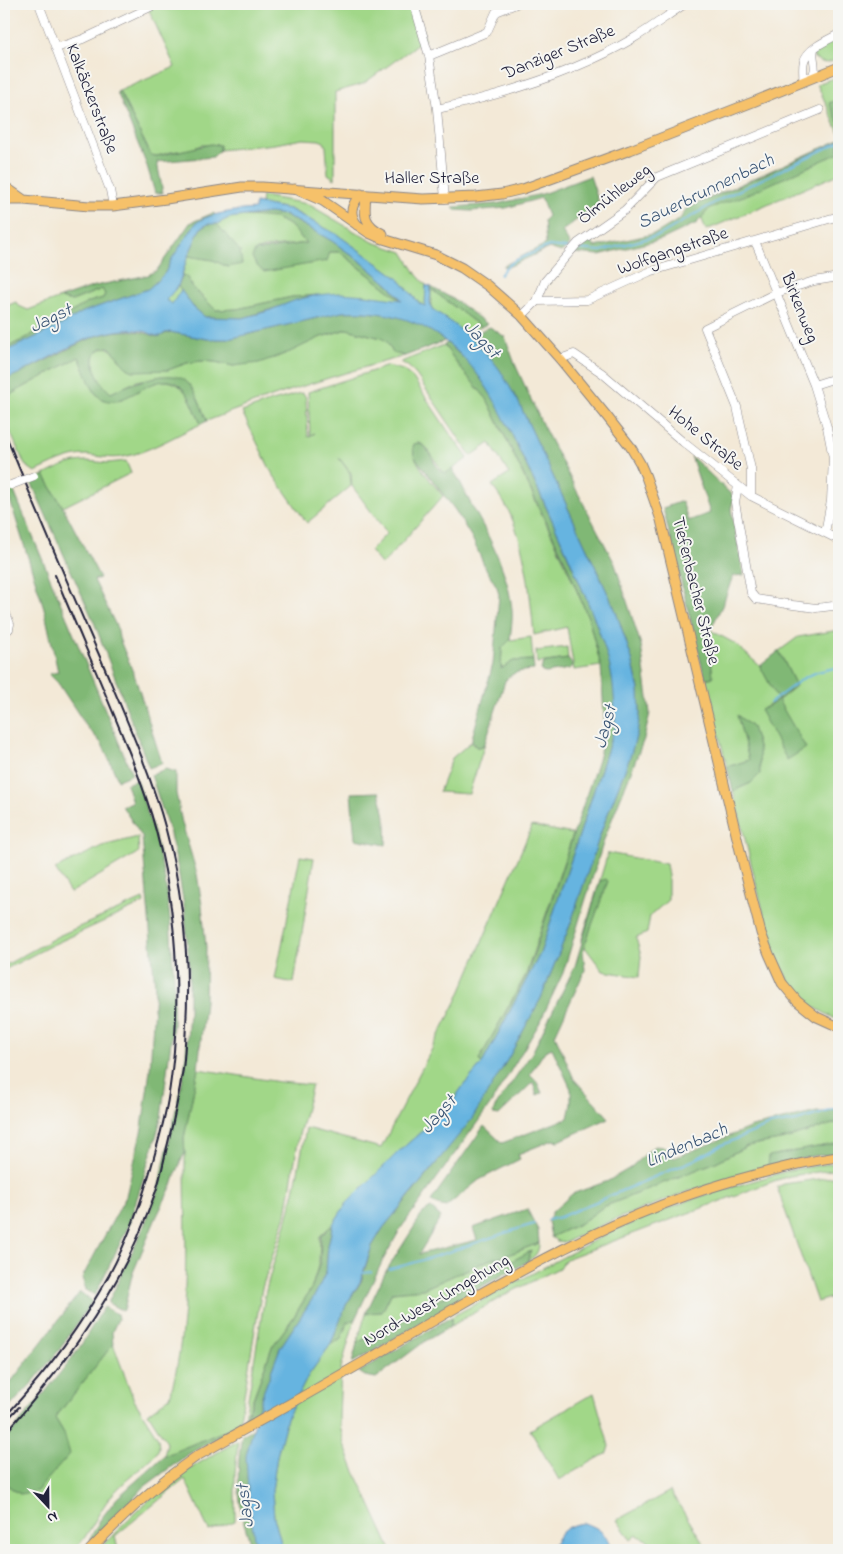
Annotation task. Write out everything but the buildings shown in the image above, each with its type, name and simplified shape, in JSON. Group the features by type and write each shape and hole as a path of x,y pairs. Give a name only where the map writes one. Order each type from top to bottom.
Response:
{"main road":[{"name":"Haller Straße","path":"4,200 113,206 242,187 424,199 502,194 553,179 753,102 839,66"},
{"path":"4,186 24,200"},
{"name":"Tiefenbacher Straße","path":"295,189 323,201 380,238 436,255 462,268 488,286 522,316 560,359 630,446 640,463 651,490 663,529 744,867 769,954 782,983 797,1001 817,1017 839,1026"},
{"path":"359,226 352,212 353,204 364,195"},
{"name":"Tiefenbacher Straße","path":"364,195 365,213 369,224 396,242"},
{"name":"Nord-West-Umgehung","path":"90,1550 141,1498 197,1456 449,1311 551,1255 641,1213 730,1181 788,1166 839,1157"}],"street":[{"name":"Kalkäckerstraße","path":"39,4 110,190 113,206"},
{"path":"56,48 83,39 157,4"},
{"path":"414,4 429,56 437,109 445,199"},
{"path":"429,56 487,32 496,12 516,4"},
{"name":"Danziger Straße","path":"437,109 478,100 540,80 589,61 634,38 684,4"},
{"path":"807,79 804,60 807,55 839,34"},
{"path":"807,79 815,71 814,49"},
{"path":"814,61 829,71"},
{"name":"Ölmühleweg","path":"537,301 545,281 578,242 625,210 657,177 820,110"},
{"name":"Wolfgangstraße","path":"537,301 587,300 649,272 839,216"},
{"name":"Birkenweg","path":"755,241 814,385 827,427 833,458 831,501 825,533"},
{"path":"751,496 751,469 737,407 705,328 776,293 814,281 839,278"},
{"path":"522,316 537,301"},
{"name":"Hohe Straße","path":"560,359 574,354 602,373 683,442 751,496 839,540"},
{"path":"814,385 839,377"},
{"path":"8,486 34,476"},
{"path":"738,486 735,502 751,593 756,599 793,605 816,608 832,606"},
{"path":"4,608 10,624 9,629 4,633"}],"green space":[{"path":"157,4 414,4 425,39 363,84 335,92 335,179 328,174 326,147 324,142 319,140 303,139 220,150 219,145 201,145 192,149 157,156 151,155 119,91 175,67 148,8"},
{"path":"839,34 839,59 826,63 813,57 814,49"},
{"path":"839,76 839,133 817,84"},
{"path":"119,91 151,155 157,156 211,144 220,145 220,150 213,157 157,162 163,193 155,193 147,166 117,92"},
{"path":"839,99 839,125 829,103"},
{"path":"839,139 839,153 744,196 710,208 697,223 663,239 599,255 573,253 589,238 595,247 657,233 680,219 686,209 837,142"},
{"path":"839,140 839,174 706,230 696,204"},
{"path":"590,176 599,203 562,231 570,245 561,252 549,248 508,267 503,266 546,244 544,220 548,216 541,198 506,208 471,211 455,210 453,207 496,204 542,194"},
{"path":"262,196 308,204 373,242 403,252 417,275 426,285 425,306 419,303 398,278 338,235 290,209 261,204"},
{"path":"213,213 216,215 207,217 171,260 165,273 148,289 83,312 61,325 4,352 4,349 89,302 103,298 105,294 102,289 72,301 60,298 95,286 148,275 157,270 190,223"},
{"path":"269,213 285,215 332,241 389,285 402,301 340,252 330,252 327,261 264,272 256,265 252,257 255,251 306,243 291,226 275,218 246,216"},
{"path":"246,216 275,217 291,226 306,243 263,248 255,251 340,252 402,301 365,295 292,297 237,309 216,310 194,289 186,276 182,276 188,256 213,260 228,267 225,235 217,224 229,218"},
{"path":"210,223 217,224 240,251 242,264 228,267 213,260 188,256 200,229"},
{"path":"182,276 186,276 194,289 216,310 237,309 292,297 317,295 243,318 205,317 190,303 178,286"},
{"path":"178,286 181,290 172,305 166,300"},
{"path":"431,287 455,300 487,324 481,327 431,289"},
{"path":"102,289 105,294 103,298 89,302 4,349 4,307 16,302 19,306 28,310 60,298 72,301"},
{"path":"431,289 481,327 464,334 446,318 432,309"},
{"path":"342,312 377,313 403,318 424,327 445,341 405,356 393,353 386,341 381,338 347,329 321,337 290,352 259,363 233,366 201,361 187,363 168,370 133,371 125,367 109,347 102,348 96,352 94,357 95,369 103,385 111,393 150,378 172,376 181,378 188,383 199,401 207,421 201,424 187,394 174,382 163,381 117,400 107,401 94,391 79,357 4,398 4,380 101,335 128,331 142,332 157,337 170,332 207,339 228,339"},
{"path":"490,327 505,337 543,426 615,564 641,645 650,713 644,739 605,837 563,973 539,1024 490,1105 401,1228 383,1260 355,1319 348,1322 340,1340 331,1344 346,1305 361,1282 372,1246 383,1228 472,1118 509,1057 541,998 570,925 603,826 630,757 640,714 639,689 632,659 615,609 518,401 499,369 467,337"},
{"path":"347,329 386,340 393,353 405,356 256,402 207,421 192,388 162,376 137,381 111,393 100,380 94,363 96,352 105,347 112,350 129,369 168,370 187,363 201,361 233,366 275,358 321,337"},
{"path":"447,343 471,365 496,401 554,524 593,614 608,656 615,692 615,727 540,954 482,1064 479,1060 527,974 598,760 605,731 601,666 588,617 565,561 487,399 444,345"},
{"path":"444,345 487,399 564,561 588,617 601,666 574,670 567,627 534,635 527,573 516,528 508,510 492,485 509,474 490,443 471,456 417,376 409,367 401,362"},
{"path":"79,357 96,394 103,400 160,381 169,381 177,384 187,395 201,424 152,448 132,455 113,458 80,455 35,472 25,465 4,418 4,398"},
{"path":"388,366 403,370 413,378 468,458 447,473 443,472 427,448 420,443 414,444 415,457 443,496 382,565 370,551 387,533 352,486 351,473 339,458 350,473 351,486 307,523 272,473 242,412 269,402 301,393 304,394 306,398 308,437 315,433 310,435 308,392"},
{"path":"418,443 427,449 441,471 446,473 452,469 492,543 507,582 512,617 510,640 502,648 501,669 513,661 533,660 534,670 514,673 505,681 485,743 480,747 476,747 472,742 472,738 493,664 499,595 497,587 485,567 472,538 455,510 414,456 413,447 414,444"},
{"path":"691,456 734,497 731,509 744,575 733,576 723,604 708,635 713,677 705,679 663,508 682,501 688,521 710,513"},
{"path":"87,461 108,463 126,461 131,473 63,507 44,475 59,467"},
{"path":"44,475 100,578 94,580 118,630 119,638 135,677 162,763 149,768 94,622 31,482"},
{"path":"13,489 132,774 118,780 102,744 87,727 58,683 49,674 58,672 44,608 7,491"},
{"path":"710,630 734,643 760,666 779,700 796,686 779,651 798,637 839,630 839,1021 810,1005 795,991 774,955 733,791 751,783 752,727 738,716 749,760 727,767 705,679 713,677 708,635","holes":["778,700 787,759 761,710"]},
{"path":"531,637 533,660 513,661 501,669 502,648 510,640"},
{"path":"567,647 568,659 537,663 536,651"},
{"path":"779,651 796,686 778,700 760,666"},
{"path":"568,659 572,664 572,667 569,669 542,672 541,669 544,663"},
{"path":"778,700 806,748 787,760 760,710"},
{"path":"737,715 752,727 759,749 760,774 751,783 733,791 727,767 749,760"},
{"path":"471,742 473,745 483,746 485,743 469,794 439,792 452,758"},
{"path":"165,769 176,772 176,793 182,823 197,874 206,947 205,1001 198,1069 184,1138 185,1154 132,1275 123,1311 108,1303 142,1231 158,1191 185,1068 189,1011 189,963 185,912 169,830 151,775"},
{"path":"137,780 154,833 165,880 174,980 173,1026 161,1118 155,1141 128,1227 95,1295 86,1290 82,1278 126,1196 142,1128 150,1070 155,988 142,837 122,806 132,802 126,784"},
{"path":"379,792 386,824 386,845 355,839 351,793"},
{"path":"532,826 573,834 526,974 479,1060 482,1064 463,1086 448,1108 396,1154 346,1204 333,1224 320,1236 319,1262 312,1287 272,1347 244,1423 265,1295 292,1202 306,1128 381,1148 457,1000"},
{"path":"138,837 139,852 70,893 55,869 102,846"},
{"path":"608,853 666,864 668,900 650,916 647,933 636,938 641,956 639,977 603,971 581,942"},
{"path":"300,856 314,858 294,983 275,979"},
{"path":"606,879 608,881 583,950 585,970 555,1035 574,1079 609,1118 559,1141 553,1140 518,1154 520,1159 479,1180 446,1207 437,1205 431,1201 484,1126 502,1143 568,1118 571,1104 571,1089 552,1048 545,1051 530,1074 536,1080 542,1093 537,1095 533,1082 499,1115 493,1114 495,1107 532,1053 575,966 600,881"},
{"path":"143,899 144,903 50,946 4,970 4,966 58,936"},
{"path":"198,1069 312,1085 299,1135 286,1215 262,1288 239,1425 164,1456 167,1443 148,1413 170,1397 177,1367 184,1307 185,1277 184,1138"},
{"path":"839,1109 839,1122 785,1139 747,1146 716,1162 603,1207 581,1223 551,1237 548,1221 552,1212 572,1194 608,1181 630,1168 654,1146 665,1147 674,1158 752,1127 817,1112 829,1112"},
{"path":"839,1122 839,1143 770,1156 768,1167 689,1191 606,1223 565,1242 557,1241 551,1237 581,1223 603,1207 716,1162 747,1146 785,1139"},
{"path":"839,1143 839,1154 813,1156 768,1167 769,1156"},
{"path":"839,1162 839,1169 790,1176 774,1181 571,1257 562,1263 559,1268 507,1294 451,1326 451,1317 610,1232 692,1199 790,1170"},
{"path":"839,1176 839,1295 817,1302 777,1187 784,1184"},
{"path":"431,1208 441,1217 419,1254 477,1240 473,1228 527,1209 538,1230 539,1243 505,1256 491,1259 423,1289 392,1292 382,1312 366,1313 386,1271 423,1213"},
{"path":"333,1224 328,1246 326,1272 315,1295 280,1348 256,1416 245,1422 272,1347 312,1287 320,1262 321,1236"},
{"path":"539,1243 536,1254 527,1262 531,1251 357,1343 366,1313 382,1312 392,1292 423,1289 491,1259 505,1256"},
{"path":"531,1251 527,1262 352,1363 357,1343"},
{"path":"80,1292 92,1301 60,1349 4,1413 4,1391"},
{"path":"104,1307 117,1314 118,1319 112,1332 113,1344 55,1418 64,1433 70,1454 37,1491 20,1494 4,1483 4,1441 78,1350"},
{"path":"451,1317 451,1326 424,1342 376,1378 365,1376 359,1372"},
{"path":"355,1319 341,1368 339,1419 344,1444 353,1467 391,1550 283,1550 274,1517 272,1491 277,1456 287,1418 308,1376 331,1344 340,1340 348,1322"},
{"path":"113,1344 134,1400 158,1438 159,1448 156,1454 111,1496 85,1538 74,1550 4,1550 4,1483 20,1494 64,1433 55,1418"},
{"path":"594,1393 609,1446 607,1453 559,1480 530,1430"},
{"path":"239,1425 187,1455 144,1487 93,1542 90,1538 100,1520 117,1498 164,1456"},
{"path":"253,1429 249,1490 251,1521 260,1550 251,1550 243,1520 239,1488 239,1456 242,1435"},
{"path":"238,1441 235,1474 235,1521 209,1531 185,1479 115,1536 118,1550 99,1550 129,1518 161,1490 197,1464"},
{"path":"670,1491 708,1550 666,1550 637,1535 631,1540 617,1520"}],"water":[{"path":"255,203 289,209 338,235 398,278 419,303 425,306 426,285 431,287 430,302 432,309 469,336 500,370 518,401 615,609 632,659 639,690 640,714 630,757 603,826 570,925 541,998 472,1119 383,1228 372,1246 360,1282 346,1305 331,1344 308,1376 287,1418 277,1456 272,1491 274,1517 283,1550 260,1550 254,1538 246,1456 262,1396 280,1348 315,1295 326,1272 328,1246 333,1224 346,1204 396,1154 448,1108 463,1086 482,1064 540,954 615,727 615,718 611,673 598,630 567,553 508,427 492,396 471,366 445,341 422,326 383,314 342,312 228,339 207,339 170,332 157,336 133,330 108,332 78,343 4,380 4,352 61,325 83,312 148,289 165,273 171,260 196,223 208,217 224,213 255,209","holes":["269,213 286,215 332,241 364,264 389,285 402,300 340,293 317,295 243,318 205,317 193,307 181,290 172,304 166,300 178,286 200,229 207,224 217,224 229,218"]},
{"path":"584,1523 602,1532 608,1540 611,1550 553,1550 557,1539 564,1531"}],"waterway":[{"name":"Sauerbrunnenbach","path":"576,249 601,251 660,235 719,200 839,142"},
{"name":"Sauerbrunnenbach","path":"500,275 514,261 549,246 569,248"},
{"path":"770,703 802,679 817,672 839,667"},
{"name":"Lindenbach","path":"548,1220 560,1217 694,1160 722,1145 770,1125 797,1121 839,1108"},
{"name":"Lindenbach","path":"389,1269 534,1224"},
{"name":"Lindenbach","path":"363,1273 371,1272"}],"railway":[{"path":"4,431 127,721 160,808 172,854 181,902 187,976 184,1063 172,1125 156,1191 143,1226 122,1270 78,1342 35,1399 4,1435"},
{"path":"11,1410 52,1362 76,1329 109,1275 135,1218 164,1119 171,1082 176,1023 176,968 172,913 156,831 134,764 55,575"},
{"path":"4,1423 19,1407"}],"water label":[{"name":"Jagst","path":"51,319"},
{"name":"Jagst","path":"481,340"},
{"name":"Jagst","path":"606,727"},
{"name":"Jagst","path":"439,1115"},
{"name":"Jagst","path":"246,1506"}]}
